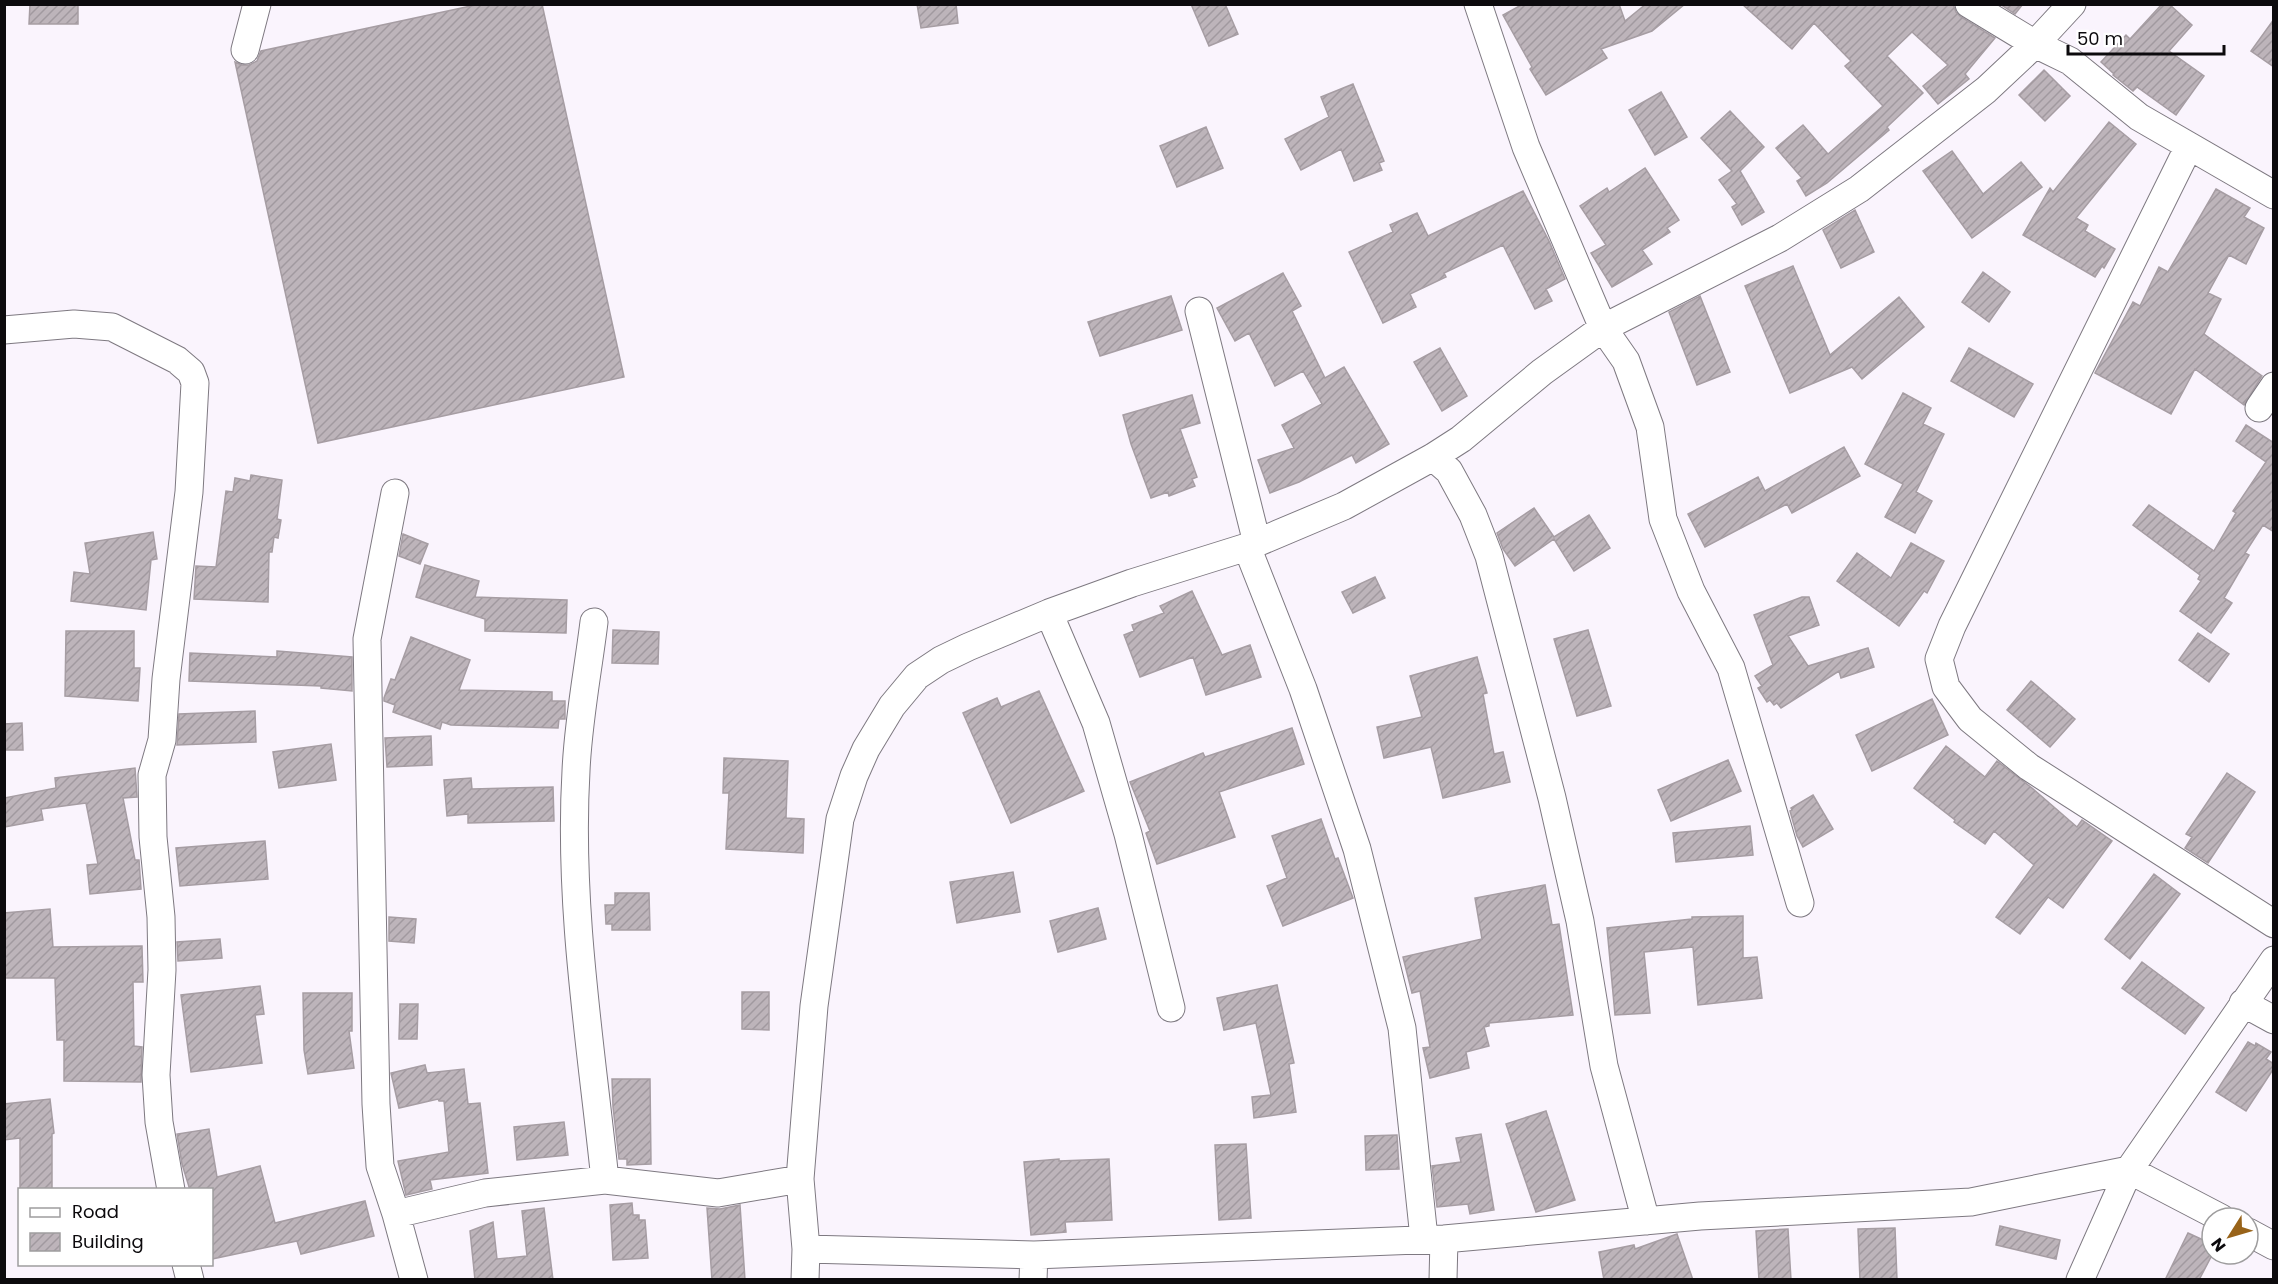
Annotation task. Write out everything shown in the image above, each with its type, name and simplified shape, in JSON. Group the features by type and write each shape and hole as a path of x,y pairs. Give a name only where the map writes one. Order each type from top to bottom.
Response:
{"street":[{"path":"245,50 257,4"},
{"path":"1478,4 1526,147 1603,328 1626,361 1650,427 1664,519 1691,591 1731,668 1800,903"},
{"path":"1969,4 2035,44 2070,61 2139,117 2274,195"},
{"path":"805,1280 806,1249 800,1179 815,995 840,819 866,749 892,706 917,676 940,660 1049,613 1132,583 1252,545 1344,506 1433,457 1461,439 1542,372 1603,328 1780,238 1859,189 1986,90 2035,44 2072,4"},
{"path":"2189,146 1952,626 1940,659 1946,687 1970,719 2029,767 2274,924"},
{"path":"1199,311 1252,545 1357,849 1402,1028 1434,1238 1443,1280"},
{"path":"4,330 74,324 112,327 177,360 191,372 195,383 189,492 166,679 162,740 152,775 153,837 161,917 162,970 156,1075 159,1122 171,1188"},
{"path":"1433,457 1449,471 1473,515 1489,556 1552,798 1580,921 1604,1066 1646,1221"},
{"path":"395,493 367,639 376,1104 380,1166 414,1280"},
{"path":"1049,613 1096,723 1128,834 1171,1008"},
{"path":"594,622 576,770 575,854 579,935 605,1180"},
{"path":"2080,1280 2129,1170 2274,960"},
{"path":"2243,1003 2274,1020"},
{"path":"806,1249 1033,1267 1646,1221 1971,1202 2129,1170 2200,1207"},
{"path":"396,1214 485,1193 605,1180 718,1193 800,1179"},
{"path":"2260,1238 2274,1246"}],"building":[{"path":"30,4 78,4 78,24 29,24"},
{"path":"480,4 542,4 624,377 318,443 235,62 249,65 257,61 261,51"},
{"path":"917,4 956,4 958,23 921,28"},
{"path":"1191,4 1225,4 1238,34 1209,46"},
{"path":"1523,4 1619,4 1625,21 1646,4 1685,4 1652,31 1601,49 1607,58 1546,95 1503,15"},
{"path":"1742,4 1953,4 1961,17 1995,38 1965,74 1969,79 1938,104 1923,86 1948,65 1912,32 1887,56 1923,93 1887,127 1889,130 1827,183 1806,196 1797,181 1802,178 1776,148 1803,125 1828,154 1883,106 1845,66 1851,61 1814,23 1792,49"},
{"path":"2000,4 2023,4 2015,14"},
{"path":"2162,4 2169,4 2192,25 2169,51 2204,76 2176,115 2137,87 2133,91 2101,62 2126,35 2130,39"},
{"path":"2274,19 2274,67 2251,51"},
{"path":"2044,70 2070,96 2045,121 2019,95"},
{"path":"1353,84 1384,161 1379,163 1382,170 1354,181 1341,149 1301,170 1285,139 1329,117 1321,97"},
{"path":"1661,92 1687,137 1655,155 1629,110"},
{"path":"1730,111 1764,147 1740,171 1764,212 1742,225 1732,207 1737,204 1719,180 1732,171 1701,138"},
{"path":"2109,122 2136,144 2076,218 2088,225 2085,231 2115,249 2104,268 2102,266 2095,277 2023,235 2050,188 2053,192"},
{"path":"1206,127 1223,168 1177,187 1160,146"},
{"path":"1952,151 1983,194 2021,162 2042,187 1972,238 1923,171"},
{"path":"1645,168 1679,220 1667,228 1670,232 1642,250 1652,264 1612,287 1591,253 1606,245 1580,206 1607,188 1609,192"},
{"path":"2216,189 2250,208 2244,217 2264,228 2246,264 2229,255 2208,293 2221,299 2204,334 2262,376 2244,405 2195,369 2171,414 2095,373 2133,302 2140,306 2159,267 2168,272"},
{"path":"1523,191 1549,241 1565,279 1546,289 1552,301 1535,309 1503,245 1444,273 1446,277 1410,294 1416,307 1383,323 1349,252 1393,232 1390,225 1417,213 1428,236"},
{"path":"1855,210 1874,252 1841,268 1823,230"},
{"path":"1793,266 1830,355 1899,297 1924,327 1862,379 1852,367 1790,393 1745,286"},
{"path":"1983,272 2010,292 1989,322 1962,302"},
{"path":"1283,273 1301,306 1292,311 1325,378 1344,367 1389,444 1356,463 1352,455 1299,482 1270,493 1258,460 1294,448 1282,425 1322,404 1303,371 1275,386 1249,333 1235,341 1217,308"},
{"path":"1171,296 1182,330 1100,356 1088,322"},
{"path":"1700,296 1730,372 1697,385 1669,312"},
{"path":"1440,348 1467,396 1442,411 1414,362"},
{"path":"1969,348 2033,384 2014,417 1951,381"},
{"path":"1903,393 1931,408 1923,424 1944,434 1916,492 1932,501 1915,533 1885,517 1903,484 1865,464"},
{"path":"1192,395 1200,423 1180,429 1197,477 1192,479 1195,486 1169,496 1168,492 1151,498 1123,415"},
{"path":"2246,425 2274,443 2274,532 2263,525 2245,553 2249,555 2224,598 2232,603 2211,633 2180,611 2201,581 2198,579 2200,575 2133,525 2149,505 2214,551 2236,513 2233,511 2266,462 2236,441"},
{"path":"1844,447 1860,476 1792,513 1787,504 1705,547 1688,514 1758,477 1765,491"},
{"path":"251,475 282,480 277,519 281,520 278,538 274,537 272,552 269,552 268,602 194,599 196,566 216,567 226,491 233,492 235,478 250,481"},
{"path":"1534,508 1554,537 1589,515 1610,548 1574,571 1554,539 1515,566 1503,549 1497,533"},
{"path":"153,532 157,559 151,560 146,610 71,601 74,572 90,574 85,543"},
{"path":"403,534 428,544 420,564 399,556"},
{"path":"1911,543 1944,561 1927,593 1924,591 1899,626 1837,581 1857,553 1891,578"},
{"path":"425,565 479,581 475,597 567,600 566,633 485,631 485,619 416,597"},
{"path":"1375,577 1385,598 1353,613 1342,592"},
{"path":"1192,591 1222,655 1250,645 1261,677 1206,695 1193,657 1140,677 1124,635 1134,631 1132,625 1164,613 1160,606"},
{"path":"1802,597 1809,597 1819,625 1788,636 1808,666 1868,648 1874,667 1841,678 1839,671 1781,708 1770,700 1767,702 1758,688 1762,686 1755,676 1773,665 1754,615"},
{"path":"613,630 659,632 658,664 612,663"},
{"path":"1588,630 1611,706 1577,716 1554,639"},
{"path":"66,631 134,631 134,668 140,668 138,701 65,696"},
{"path":"2198,633 2229,654 2209,682 2179,660"},
{"path":"411,637 470,660 459,690 552,692 552,701 565,701 565,719 559,719 558,728 451,725 442,722 440,729 393,712 395,705 384,701 384,698 391,679 395,680"},
{"path":"277,651 352,657 352,691 321,688 321,686 189,681 190,653 277,657"},
{"path":"1477,657 1487,693 1483,694 1494,754 1503,752 1510,782 1443,798 1431,747 1384,758 1377,727 1422,717 1410,676"},
{"path":"2031,681 2075,719 2050,747 2007,710"},
{"path":"1039,691 1084,791 1011,823 963,713 997,698 1001,707"},
{"path":"1932,699 1948,735 1872,771 1856,735"},
{"path":"255,711 256,742 177,745 179,714"},
{"path":"22,723 23,750 4,750 4,724"},
{"path":"1292,728 1304,764 1219,792 1235,837 1157,864 1146,833 1150,831 1130,782 1203,753 1205,757"},
{"path":"431,736 432,765 387,767 385,738"},
{"path":"331,744 336,780 279,788 273,752"},
{"path":"1946,746 1985,777 1997,761 2077,827 2082,820 2112,841 2063,908 2048,897 2020,934 1996,917 2034,865 1994,831 1985,844 1954,822 1955,820 1914,788"},
{"path":"724,758 788,761 786,818 804,819 803,853 726,849 729,793 723,793"},
{"path":"1728,760 1741,791 1671,821 1658,790"},
{"path":"135,768 137,797 123,798 135,860 139,860 141,889 90,894 87,865 98,864 86,803 41,809 43,820 4,827 4,798 56,788 55,778"},
{"path":"2227,773 2255,792 2208,863 2185,848 2192,837 2186,834"},
{"path":"471,778 472,789 553,787 554,821 468,823 468,814 447,816 444,780"},
{"path":"1813,795 1833,829 1803,847 1797,836 1790,811 1791,808"},
{"path":"1321,819 1335,859 1338,858 1353,898 1283,926 1267,886 1287,878 1272,836"},
{"path":"1750,826 1753,855 1676,862 1673,833"},
{"path":"265,841 268,879 180,886 176,848"},
{"path":"1013,872 1020,912 957,923 950,882"},
{"path":"2154,874 2180,894 2130,959 2105,939"},
{"path":"1545,885 1552,925 1559,924 1573,1015 1489,1023 1489,1026 1484,1027 1489,1046 1466,1052 1469,1068 1430,1078 1423,1048 1430,1047 1420,991 1412,993 1403,957 1482,939 1475,898"},
{"path":"615,893 649,893 650,930 612,930 612,924 606,924 605,905 615,905"},
{"path":"1098,908 1106,939 1058,952 1050,921"},
{"path":"50,909 53,947 142,946 143,982 133,982 134,1046 142,1047 141,1082 64,1081 64,1040 57,1040 55,978 4,978 4,913"},
{"path":"1743,916 1743,958 1757,957 1762,998 1698,1005 1693,947 1644,952 1650,1013 1615,1015 1607,928 1692,919 1692,917"},
{"path":"389,917 416,919 414,943 389,941"},
{"path":"220,939 222,958 178,961 177,942"},
{"path":"2142,962 2204,1008 2185,1034 2122,988"},
{"path":"1277,985 1294,1063 1289,1064 1296,1112 1254,1118 1252,1097 1271,1095 1256,1023 1224,1030 1217,998"},
{"path":"260,986 264,1014 255,1015 262,1063 191,1072 181,995"},
{"path":"742,992 769,992 769,1030 742,1029"},
{"path":"303,993 352,993 352,1031 349,1031 354,1068 308,1074 304,1050"},
{"path":"400,1004 418,1004 417,1039 399,1039"},
{"path":"2248,1042 2255,1046 2256,1043 2271,1052 2266,1059 2274,1064 2274,1068 2246,1111 2216,1092"},
{"path":"425,1065 427,1073 464,1069 468,1104 480,1103 488,1173 430,1180 432,1189 406,1195 398,1161 449,1152 444,1101 438,1099 399,1108 391,1073"},
{"path":"612,1079 650,1079 651,1164 627,1165 627,1159 619,1159"},
{"path":"50,1099 54,1133 52,1134 52,1188 20,1188 20,1138 4,1140 4,1104"},
{"path":"1546,1111 1575,1200 1536,1212 1506,1124"},
{"path":"564,1122 568,1155 517,1160 514,1127"},
{"path":"209,1129 217,1177 260,1166 275,1223 365,1201 374,1236 301,1254 297,1241 213,1259 213,1188 189,1188 182,1164 177,1134"},
{"path":"1481,1134 1494,1210 1470,1214 1468,1204 1437,1207 1432,1166 1461,1162 1456,1138"},
{"path":"1397,1135 1399,1169 1366,1170 1365,1136"},
{"path":"1246,1144 1251,1218 1219,1220 1215,1145"},
{"path":"1059,1159 1059,1161 1109,1159 1112,1220 1065,1222 1066,1232 1031,1235 1024,1162"},
{"path":"632,1203 633,1215 639,1215 639,1220 645,1220 648,1258 613,1260 610,1205"},
{"path":"740,1205 745,1280 712,1280 707,1208 720,1209"},
{"path":"544,1208 553,1280 475,1280 470,1231 493,1222 497,1259 527,1256 522,1211"},
{"path":"2000,1226 2060,1240 2056,1259 1996,1245"},
{"path":"1895,1228 1897,1280 1860,1280 1858,1229"},
{"path":"1788,1229 1791,1280 1759,1280 1756,1231"},
{"path":"2188,1233 2200,1238 2200,1266 2206,1266 2199,1280 2165,1280"},
{"path":"1677,1234 1693,1280 1604,1280 1599,1252 1634,1245 1635,1249"}]}
